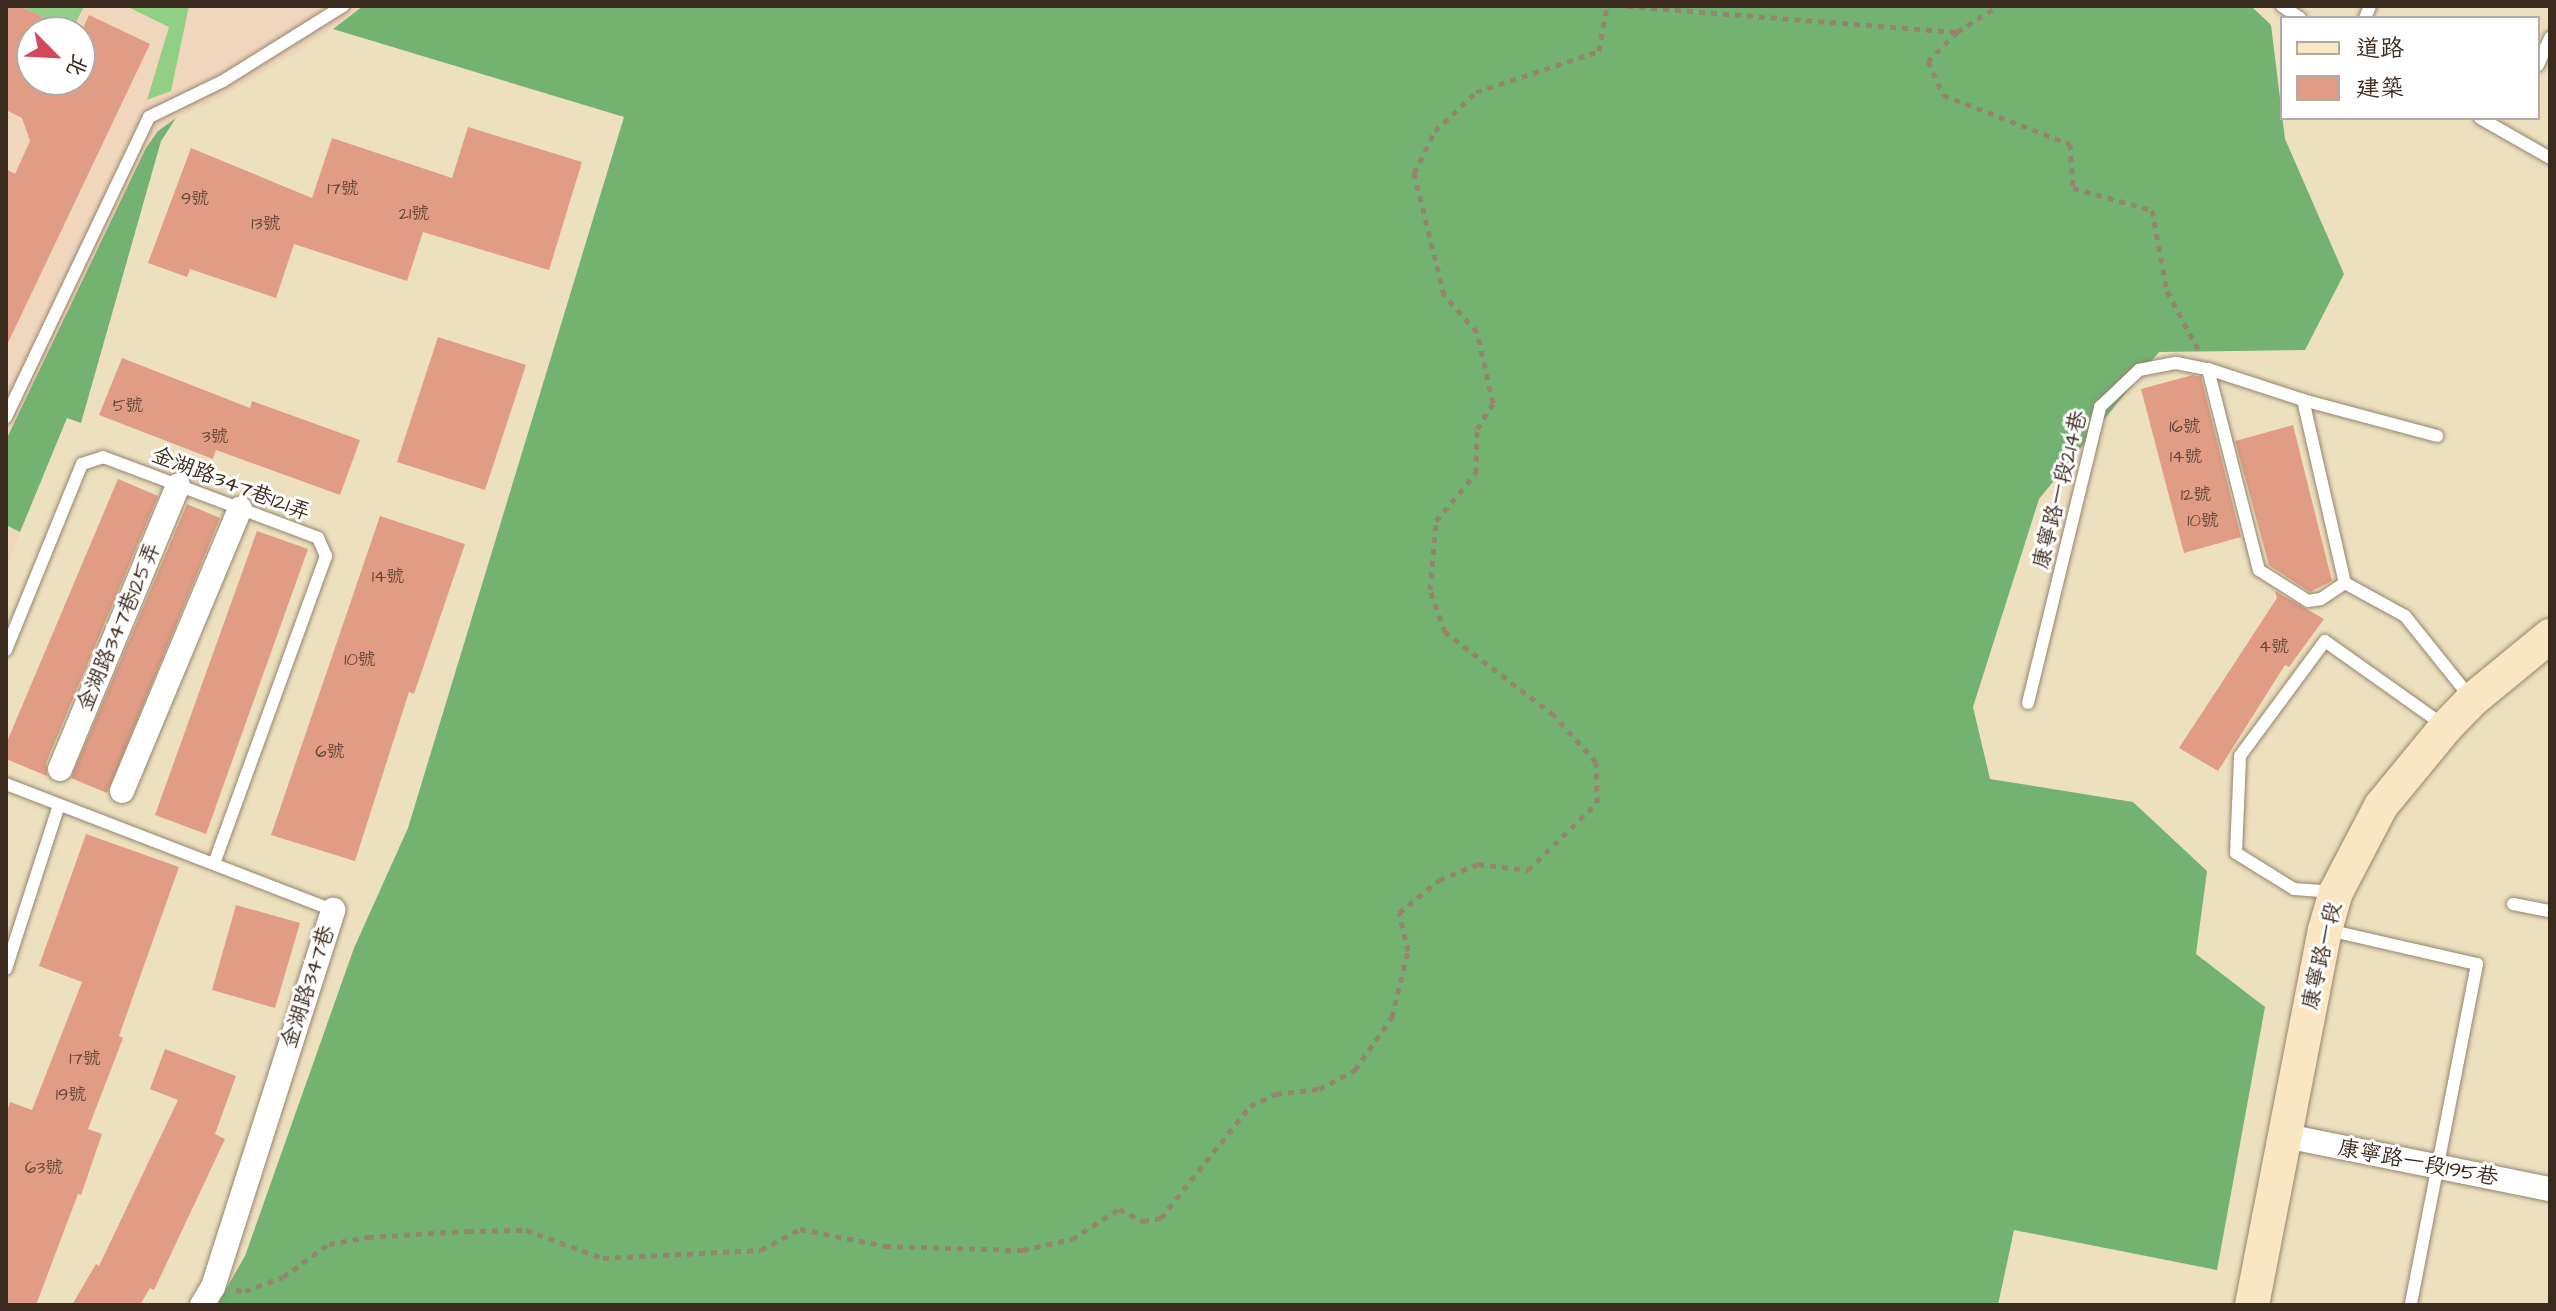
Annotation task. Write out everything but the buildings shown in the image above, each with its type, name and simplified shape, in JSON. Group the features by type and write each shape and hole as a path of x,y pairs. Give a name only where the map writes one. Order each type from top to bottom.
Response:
{"street":[{"name":"金湖路347巷125弄","path":"60,769 178,486"},
{"path":"122,791 240,509"},
{"name":"康寧路一段","path":"2252,1305 2325,930 2336,892 2381,806 2446,727 2472,700 2550,636"},
{"name":"金湖路347巷","path":"208,1296 333,910"},
{"name":"康寧路一段195巷","path":"2286,1136 2550,1189"}],"lane":[{"path":"6,417 149,117 223,81 343,6"},
{"path":"2540,60 2550,38"},
{"path":"2484,120 2550,158"},
{"path":"2508,132 2514,120"},
{"name":"康寧路一段214巷","path":"2028,703 2100,407 2139,370 2176,363 2208,369 2303,400 2437,436"},
{"path":"2208,369 2259,570 2308,601 2321,599 2345,583"},
{"path":"2303,400 2345,583 2405,616 2472,700"},
{"name":"金湖路347巷121弄","path":"6,650 82,464 103,457 318,538 326,556 214,863"},
{"path":"2336,892 2294,889 2236,853 2240,756 2325,641 2446,727"},
{"name":"金湖路347巷","path":"6,784 333,910"},
{"path":"6,969 59,805"},
{"path":"2513,904 2550,911"},
{"path":"2325,930 2477,964 2411,1305"}],"path":[{"path":"208,1296 245,1291 270,1281 329,1244 368,1237 468,1231 526,1230 603,1258 761,1250 800,1229 885,1246 1023,1250 1072,1239 1119,1209 1143,1221 1161,1218 1250,1106 1276,1094 1319,1089 1355,1070 1392,1017 1408,951 1399,913 1439,880 1478,864 1528,870 1597,803 1596,762 1554,715 1445,632 1430,590 1436,521 1476,473 1477,429 1493,403 1477,332 1444,295 1414,173 1435,131 1476,92 1545,72 1599,51 1607,6"},
{"path":"1627,6 1957,32"},
{"path":"1998,6 1957,32 1928,61 1943,95 2070,144 2073,188 2152,210 2167,291 2208,369"}],"shaded area":[{"path":"6,6 363,6 300,51 215,101 176,118 161,140 81,423 67,418 6,567"}],"green space":[{"path":"20,6 84,6 79,16 41,16"},
{"path":"126,6 189,6 171,91 147,100 169,27"},
{"path":"363,6 2251,6 2271,25 2280,120 2283,120 2285,139 2344,274 2305,350 2159,352 2039,499 1973,707 1990,779 2133,802 2207,871 2196,954 2265,1007 2217,1270 2014,1230 1998,1305 217,1305 245,1256 354,948 408,828 624,117 333,29"},
{"path":"176,118 161,141 81,423 67,418 20,532 6,525 6,440 146,148 158,131"}]}
